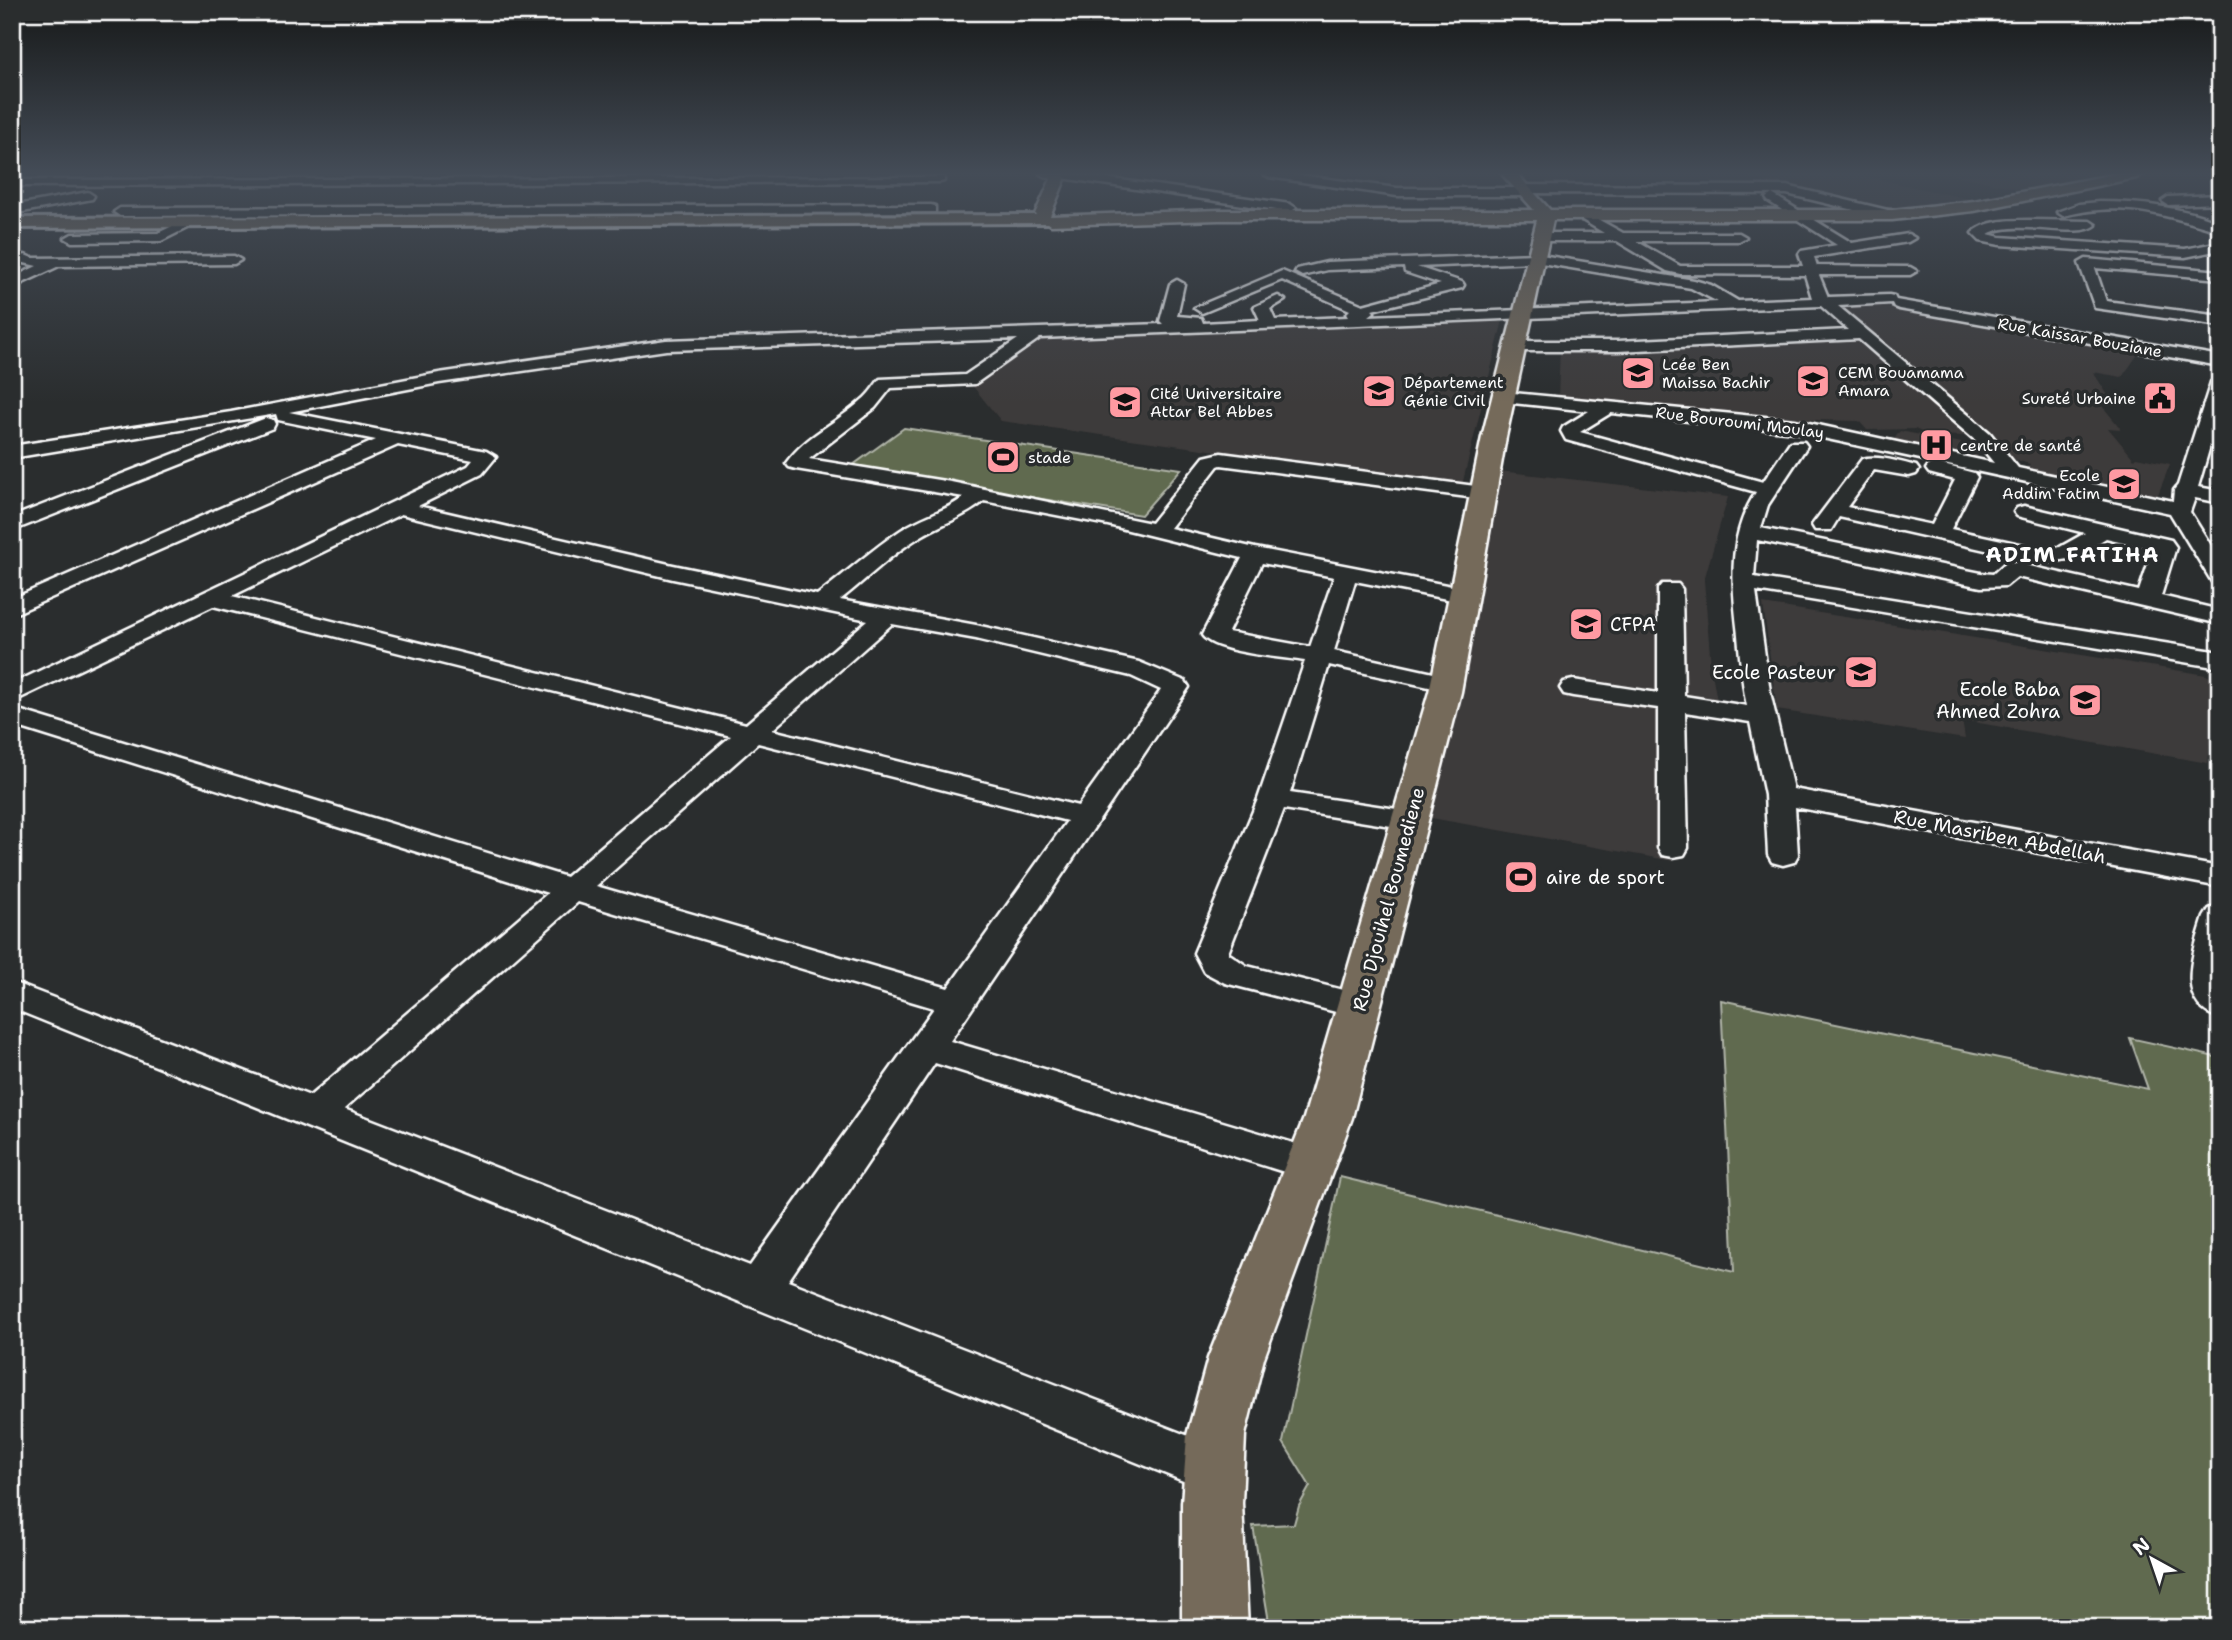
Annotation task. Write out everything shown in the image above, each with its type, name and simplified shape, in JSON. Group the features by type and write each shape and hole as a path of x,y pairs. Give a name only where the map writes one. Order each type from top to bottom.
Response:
{"main road":[{"name":"Rue Djouihel Boumediene","path":"1215,1628 1212,1503 1216,1435 1236,1358 1328,1118 1447,683 1462,595 1518,330 1520,251"}],"street":[{"path":"45,251 24,261 234,260"},
{"path":"1428,275 1495,260 1500,251"},
{"path":"1568,251 1594,273 1700,286 1733,304"},
{"path":"1643,251 1672,261 1686,271 1811,270 1870,251"},
{"path":"1830,251 1801,254 1811,270 1817,295 1983,437 2011,472"},
{"path":"1899,300 1904,251"},
{"path":"2145,251 2185,253 2197,251"},
{"path":"1328,282 1395,265 1457,285 1371,306 1362,303 1348,289 1328,282 1302,272 1327,266 1495,260"},
{"path":"12,284 57,262"},
{"path":"2220,275 2087,262 2098,303 2103,306 2220,321"},
{"path":"1177,284 1170,310 1170,322 1366,312 1280,275 1202,308"},
{"path":"2092,283 2220,290"},
{"path":"2092,283 2182,300"},
{"path":"1266,316 1278,300"},
{"name":"Rue Kaissar Bouziane","path":"1518,330 1589,305 1645,308 1899,300 1940,313 2220,360"},
{"path":"12,453 489,370 666,345 1038,332 1266,316 1305,305 1348,303"},
{"path":"1170,310 1202,308 1266,316 1518,330 1613,346 1862,334"},
{"path":"1645,308 1694,342"},
{"path":"1038,332 969,380 886,383 869,404 807,449 796,461 799,465 980,494 1108,519 1255,555 1462,595"},
{"path":"1578,334 1594,335 1613,346"},
{"path":"2218,392 2212,428 2195,457 2182,500 2183,521 2220,576"},
{"path":"12,525 334,397"},
{"name":"Rue Bouroumi Moulay","path":"1503,397 1608,407 1796,436 1832,433 2033,477 2182,500 2220,497"},
{"path":"1608,407 1573,428 1570,431 1573,436 1768,489"},
{"path":"12,694 24,679 211,598 475,470 485,457 397,438 277,419 231,417"},
{"path":"1783,855 1780,795 1763,716 1744,589 1748,533 1758,505 1796,436"},
{"path":"12,608 397,438"},
{"path":"1878,443 1872,453 1875,456 1967,477 1937,534"},
{"path":"2195,457 2220,461"},
{"path":"1155,532 1211,461 1221,459 1483,493"},
{"path":"1810,543 1870,463 1964,482"},
{"path":"1748,533 1810,543 1981,580 1998,580 2034,514 2033,477"},
{"path":"822,603 909,534 949,513 959,511 980,494"},
{"path":"405,504 406,509 673,572 976,632 1139,670 1176,687 759,1288"},
{"path":"1834,510 1960,539 1954,552 1956,554 2010,559 2066,553 2104,531"},
{"path":"2034,514 2165,547 2148,600"},
{"path":"2034,514 2090,587"},
{"path":"1255,555 1213,635 1229,641 1321,656 1447,683"},
{"path":"2010,559 2090,587 2220,617"},
{"path":"1347,572 1273,799 1211,953 1216,964 1237,975 1359,1006"},
{"path":"1670,589 1673,848"},
{"path":"1744,589 2220,660"},
{"path":"1744,589 2220,669"},
{"path":"211,598 1086,817"},
{"path":"315,1114 887,616"},
{"path":"1573,688 1763,716"},
{"path":"12,716 252,793 957,1003"},
{"name":"Rue Masriben Abdellah","path":"1780,795 2220,877"},
{"path":"1273,799 1410,820"},
{"path":"2220,917 2205,979 2212,999 2220,1006"},
{"path":"12,994 1213,1469"},
{"path":"926,1047 1310,1164"}],"shaded area":[{"path":"1856,301 2141,350 2122,377 2093,372 2113,403 2099,402 2121,429 2108,428 2134,459 2136,457 2170,464 2157,497 2151,498 2026,471 2030,464 2016,460 1834,305"},
{"path":"1503,320 1462,485 1001,421 971,384 1037,339"},
{"path":"1852,337 1968,436 1929,435 1915,429 1867,430 1859,421 1772,419 1558,399 1560,348"},
{"name":"centre de santé","path":"1900,431 1982,447 1975,461 1892,442"},
{"name":"CFPA","path":"1499,471 1728,497 1704,580 1711,667 1719,712 1676,704 1673,861 1420,816"},
{"path":"1763,604 2206,675 2216,680 2208,763 1962,720 1965,739 1777,710"}],"green space":[{"path":"904,428 1181,469 1141,515 849,468"},
{"path":"1721,1000 2148,1089 2130,1038 2220,1058 2220,1628 1270,1628 1253,1526 1294,1524 1299,1506 1310,1486 1283,1442 1340,1177 1734,1272"}],"place":[{"name":"Lcée Ben Maissa Bachir","path":"1638,373"},
{"name":"CEM Bouamama Amara","path":"1813,381"},
{"name":"Département Génie Civil","path":"1379,391"},
{"name":"Sureté Urbaine","path":"2160,398"},
{"name":"Cité Universitaire Attar Bel Abbes","path":"1125,402"},
{"name":"centre de santé","path":"1936,445"},
{"name":"stade","path":"1003,457"},
{"name":"Ecole Addim Fatim","path":"2124,484"},
{"name":"CFPA","path":"1586,624"},
{"name":"Ecole Pasteur","path":"1861,672"},
{"name":"Ecole Baba Ahmed Zohra","path":"2085,700"},
{"name":"aire de sport","path":"1521,877"}],"district":[{"name":"ADIM FATIHA","path":"2073,555"}]}
